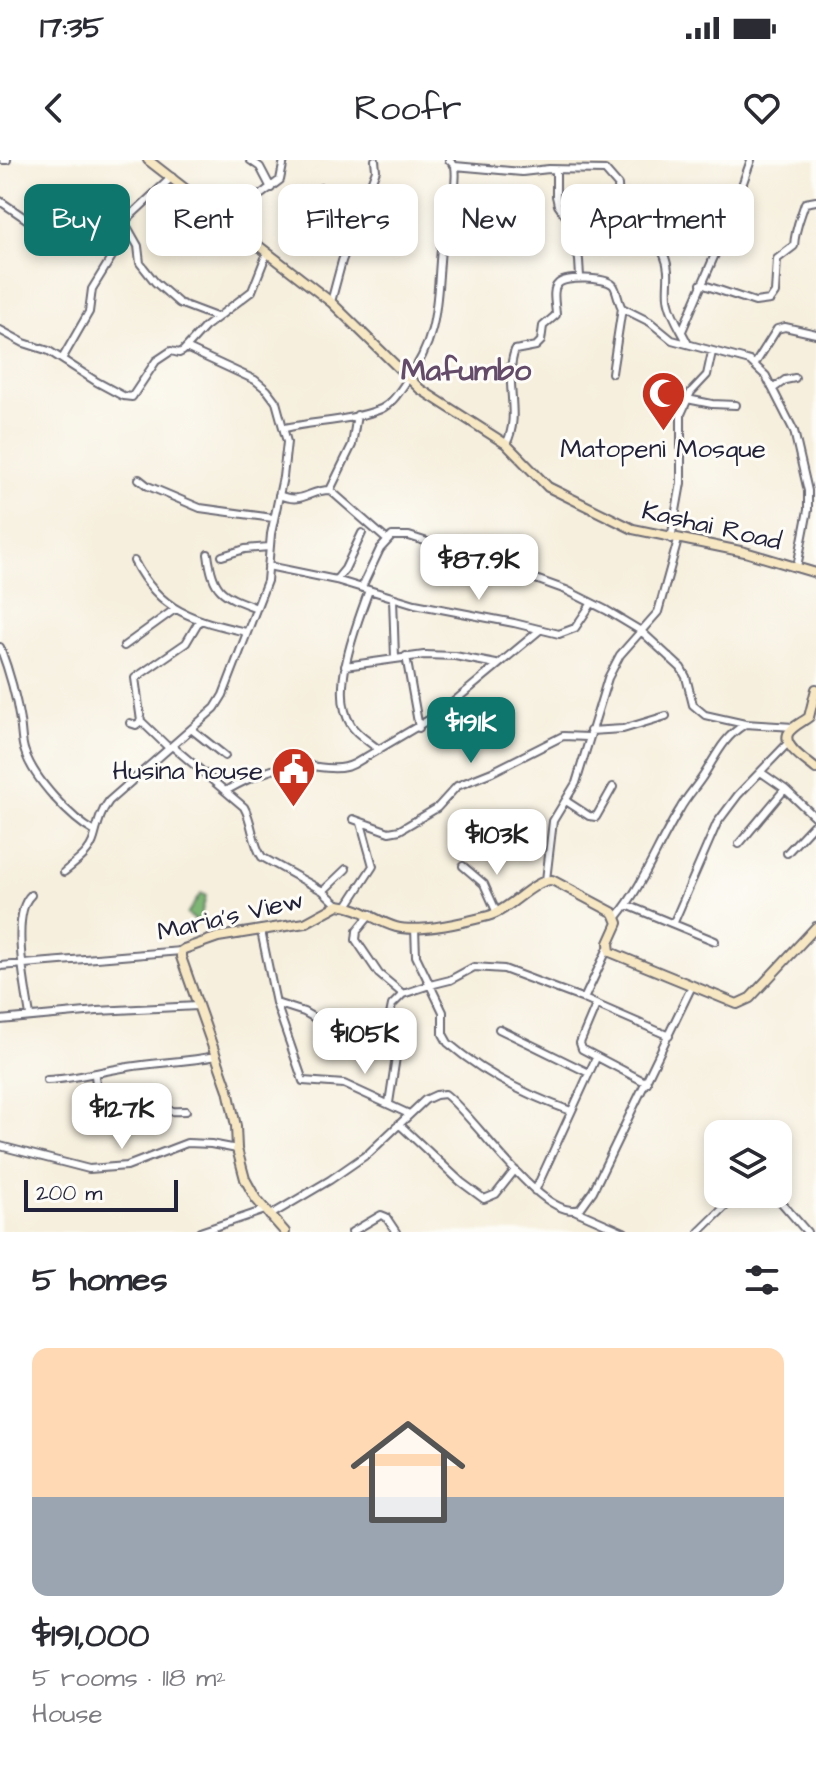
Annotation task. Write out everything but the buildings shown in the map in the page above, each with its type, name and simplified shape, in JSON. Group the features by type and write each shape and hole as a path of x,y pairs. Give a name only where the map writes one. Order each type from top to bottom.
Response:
{"street":[{"path":"250,160 260,167 271,188"},
{"path":"262,195 281,178 284,160"},
{"path":"371,184 376,170 375,160"},
{"path":"509,169 510,160"},
{"path":"682,331 729,222 751,160"},
{"name":"Kashai Road","path":"153,162 181,184"},
{"path":"285,428 384,408 409,378 431,340 442,239 455,191 452,163 496,171 602,169 617,181 619,223 623,227 639,229 661,249 668,269 669,305 688,344"},
{"path":"556,171 558,205 570,222 580,277"},
{"path":"130,217 172,177"},
{"path":"0,201 24,217"},
{"path":"701,284 755,302 770,300 775,293 777,259 794,246 795,226 802,218 805,203 816,201"},
{"path":"130,227 138,246 140,263 155,282 179,303 216,317"},
{"name":"Kashai Road","path":"262,249 331,302 435,400 506,444 536,478 562,495 633,529 745,552 816,573"},
{"path":"0,330 62,359 129,398 135,395 156,361 171,351 179,353 186,348 216,317 252,291 267,253"},
{"path":"62,359 89,312 92,289 112,256"},
{"path":"331,302 345,256"},
{"path":"506,444 513,427 511,369 515,350 539,344 543,326 556,315 555,287 559,282 580,277 612,284 622,308 612,373"},
{"path":"622,308 650,322 672,340 755,364 774,388 794,431 808,491 808,510 797,567"},
{"path":"755,364 773,333 780,327 816,334"},
{"path":"64,872 86,852 109,801 215,708 223,695 267,581 273,518 286,458 285,428 276,402 255,380 186,348"},
{"path":"546,880 550,832 557,813 576,783 608,678 620,655 662,603 675,539 681,483 679,422 687,399 707,375 712,352"},
{"path":"774,388 785,380 795,378"},
{"path":"687,399 736,405"},
{"path":"330,490 352,445 357,415"},
{"path":"139,479 148,486 200,508 273,518"},
{"path":"279,495 299,500 330,490 387,540"},
{"path":"336,580 345,569 362,533"},
{"path":"379,750 348,722 343,685 345,666 366,589 387,540 399,535 534,578 592,603 641,631 681,668 698,712 745,724 794,727"},
{"path":"222,556 269,547"},
{"path":"208,554 211,574 218,590 257,608"},
{"path":"134,561 149,586 175,609 199,621 246,632"},
{"path":"268,566 336,580 393,598 559,634 572,631 592,603"},
{"path":"393,598 395,658"},
{"path":"124,646 175,609"},
{"path":"199,621 186,643 135,678 141,721 244,807 262,857 343,905 371,914 398,928 415,928 497,913 546,880"},
{"path":"227,790 249,779 291,766 348,767 419,728 540,630"},
{"path":"0,647 21,723 22,742 30,763 64,806 95,832"},
{"path":"345,666 406,656 455,656 496,664"},
{"path":"406,656 419,728"},
{"path":"674,922 717,823 738,795 788,743 788,734 794,727 809,717 816,689"},
{"path":"353,819 389,832 400,830 437,808 457,786 563,736 623,729 666,716"},
{"path":"130,723 136,725 141,721"},
{"path":"617,917 627,905 679,810 706,772 713,756 726,739 745,724"},
{"path":"191,729 225,756"},
{"path":"788,743 816,769"},
{"path":"762,773 785,789 816,820 787,853"},
{"path":"566,801 589,816 596,817 613,787"},
{"path":"739,844 785,789"},
{"path":"343,905 373,866 361,823"},
{"path":"463,866 484,884 497,913"},
{"path":"323,891 346,869"},
{"path":"546,880 593,900 617,917 618,923 608,948 584,999"},
{"path":"30,1016 22,965 23,905 31,895"},
{"name":"Maria's View","path":"0,966 181,951 218,937 305,923 343,905"},
{"path":"627,905 715,941"},
{"path":"371,914 357,931 356,940 370,963 403,994"},
{"path":"608,948 615,956 728,1001 744,1003 816,927"},
{"path":"415,928 416,956 443,1012 443,1034 448,1043 497,1079 571,1111"},
{"path":"261,931 276,1003 303,1081 344,1084 409,1114"},
{"path":"181,951 233,1109 237,1149 245,1179 267,1213 285,1232"},
{"path":"389,1103 396,1057 390,1015 392,1005 403,994 450,980 474,967 520,973 669,1036"},
{"path":"575,1211 586,1203 692,986"},
{"path":"276,1003 304,1012 325,1024"},
{"path":"596,1005 580,1043 582,1049 647,1083"},
{"path":"0,1020 198,1006"},
{"path":"499,1029 589,1073"},
{"path":"47,1080 75,1079 129,1067 216,1056"},
{"path":"535,1191 596,1058"},
{"path":"95,1075 98,1093 113,1107 186,1111"},
{"path":"200,1232 267,1213 352,1166 386,1139 425,1100 445,1094 535,1191 566,1210 624,1232"},
{"path":"399,1124 461,1182 484,1199 496,1194 515,1170"},
{"path":"0,1146 89,1169 127,1166 187,1143 237,1149"},
{"path":"586,1203 589,1218"},
{"path":"699,1232 724,1208"},
{"path":"786,1208 807,1232"},
{"path":"352,1232 381,1215 386,1217 396,1232"}],"green space":[{"path":"201,893 206,896 199,923 187,914"}],"place":[{"name":"Matopeni Mosque","path":"663,432"},
{"name":"Husina house","path":"294,809"}],"district":[{"name":"Mafumbo","path":"466,370"}]}
